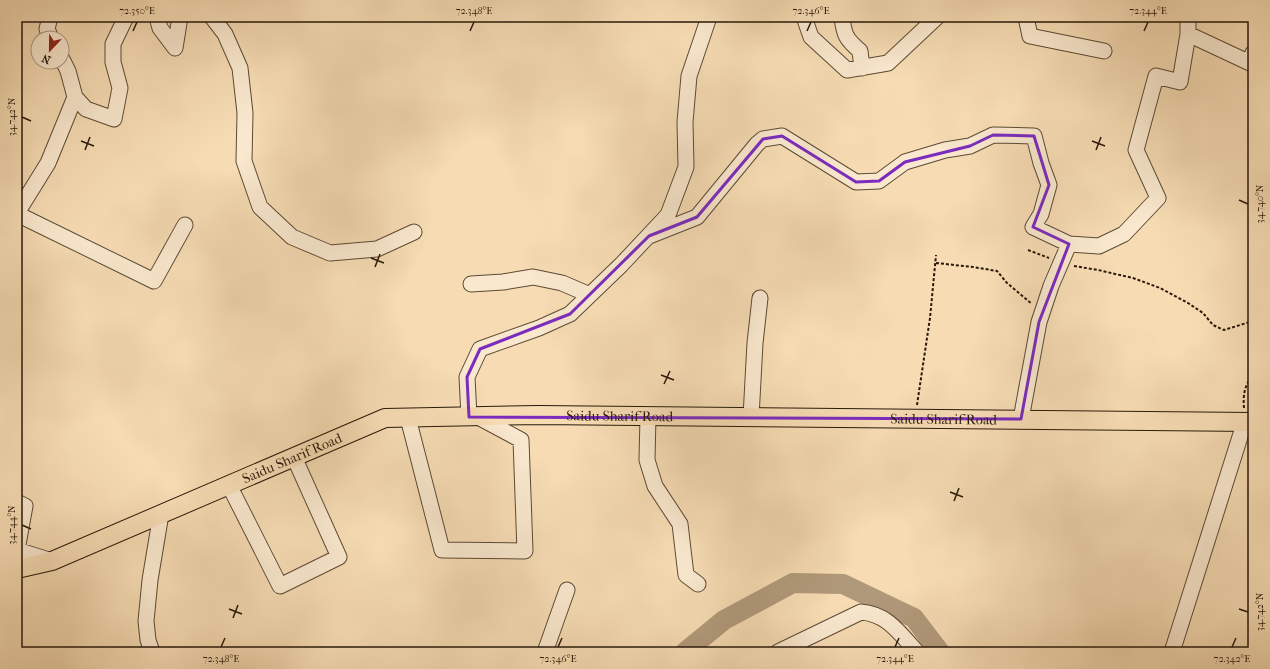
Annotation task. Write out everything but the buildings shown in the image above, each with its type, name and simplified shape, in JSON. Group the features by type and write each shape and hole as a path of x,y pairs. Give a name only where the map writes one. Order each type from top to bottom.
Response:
{"main road":[{"name":"Saidu Sharif Road","path":"17,569 52,561 385,418 538,415 1249,421"}],"street":[{"path":"47,30 50,17"},
{"path":"68,70 75,97 86,109 114,119 120,88 113,62 114,44 126,17"},
{"path":"157,17 160,28 175,48 180,17"},
{"path":"212,17 225,34 240,68 245,113 244,161 260,206 292,237 330,253 376,249 414,232"},
{"path":"408,418 442,550 525,551 521,440 474,417 467,377 480,349 539,328 570,314 621,265 668,215 686,167 685,122 689,76 708,17"},
{"path":"804,17 810,37 848,70 888,62 936,17"},
{"path":"842,17 843,26 848,41 860,51 862,68"},
{"path":"1026,17 1030,36 1104,51"},
{"path":"649,236 697,217 757,144 763,139 782,136 856,182 879,181 905,162 945,150 970,146 992,135 1034,136 1041,163 1049,184 1041,214 1033,227 1069,244 1099,246 1124,234 1158,198 1136,150 1156,76 1180,82 1188,34 1188,17"},
{"path":"1188,34 1250,63 1253,54"},
{"path":"75,97 48,163 17,214 154,281 185,225"},
{"path":"1021,419 1039,322 1061,261 1069,244"},
{"path":"471,284 504,282 533,277 562,283 590,295"},
{"path":"751,417 755,343 760,298"},
{"path":"648,416 647,460 655,486 680,524 686,575 698,584"},
{"path":"1172,652 1249,421"},
{"path":"229,485 280,586 339,556 294,458"},
{"path":"17,502 25,506 17,550 52,561"},
{"path":"152,652 148,640 146,621 150,580 161,514"},
{"path":"545,652 567,590"},
{"path":"778,652 861,612 872,613 888,621 917,652"}],"path":[{"path":"1028,250 1074,266 1133,278 1160,288 1188,303 1203,313 1213,325 1224,330 1253,322"},
{"path":"914,418 925,351 936,255"},
{"path":"936,263 997,271 1007,283 1042,312"},
{"path":"1249,421 1243,398 1247,382 1253,376"}],"highlighted area":[{"path":"993,135 1034,136 1049,185 1033,227 1069,244 1039,322 1021,419 469,417 467,377 480,349 570,314 649,236 697,217 763,139 782,136 856,182 879,181 905,162 970,146"}],"waterway":[{"path":"685,652 724,620 793,583 843,584 914,618 940,652"}]}
